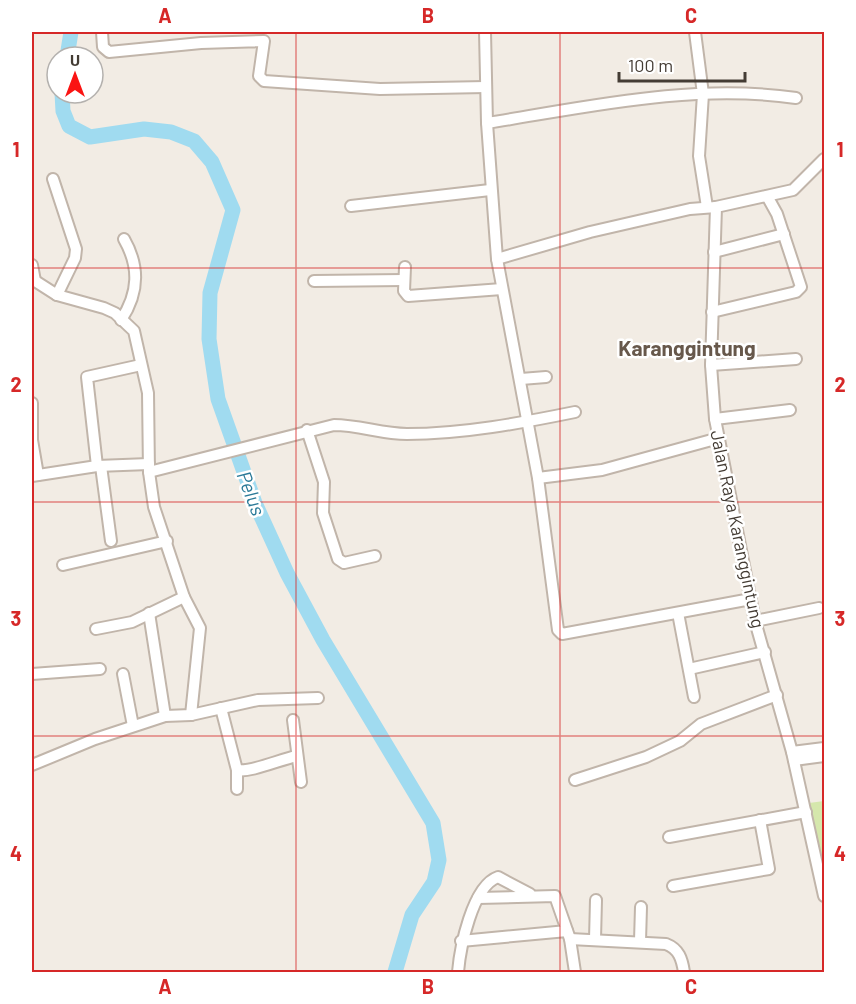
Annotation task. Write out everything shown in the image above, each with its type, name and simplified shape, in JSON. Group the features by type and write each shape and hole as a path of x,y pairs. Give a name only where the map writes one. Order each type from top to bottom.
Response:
{"street":[{"path":"102,32 103,47 109,52 200,37 265,36 259,76 264,81 380,89 486,87"},
{"path":"485,32 490,190 497,259 529,422 558,630 562,634 751,599"},
{"name":"Jalan Raya Karanggintung","path":"694,32 703,94 699,156 712,207 714,252 711,365 715,418 755,621 793,756 825,896"},
{"path":"487,123 630,101 703,94 742,93 796,98"},
{"path":"497,259 590,232 793,190 825,159"},
{"path":"53,179 76,249 75,258 57,295"},
{"path":"351,206 490,190"},
{"path":"712,312 800,290 801,282 784,234 767,196"},
{"path":"714,252 784,234"},
{"path":"121,320 133,293 137,268 124,239"},
{"path":"32,265 33,280 57,295 104,308 134,331 148,393 149,468 159,544 180,599 200,628 191,716"},
{"path":"405,267 404,291 408,296 502,289"},
{"path":"314,281 404,280"},
{"path":"711,365 796,359"},
{"path":"111,541 87,377 141,365"},
{"path":"521,379 546,377"},
{"path":"32,403 35,476 99,466 149,468 217,455 307,430 348,424 392,433 426,433 529,422 575,412"},
{"path":"715,418 790,410"},
{"path":"307,430 324,482 323,513 334,553 344,563 375,556"},
{"path":"538,477 602,470 719,438"},
{"path":"63,565 159,544"},
{"path":"96,629 132,621 180,599"},
{"path":"755,621 819,608"},
{"path":"149,613 165,716"},
{"path":"678,613 694,697"},
{"path":"689,669 765,652"},
{"path":"32,674 100,669"},
{"path":"123,674 133,726"},
{"path":"575,780 646,757 680,741 701,724 777,696"},
{"path":"32,765 165,716 191,716 258,700 318,698"},
{"path":"221,708 237,770 237,789"},
{"path":"292,720 301,782"},
{"path":"793,756 825,748"},
{"path":"237,770 250,771 268,763 297,756"},
{"path":"793,756 825,756"},
{"path":"669,837 806,812"},
{"path":"673,886 769,868 760,820"},
{"path":"458,972 461,941 478,898 492,879 498,877 531,895"},
{"path":"478,898 555,896 568,935 575,972"},
{"path":"595,939 596,900"},
{"path":"640,941 641,907"},
{"path":"461,941 568,935 640,941 672,946 682,959 684,972"}],"green space":[{"path":"824,801 824,870 809,803"}],"waterway":[{"name":"Pelus","path":"69,45 71,32"},
{"name":"Pelus","path":"63,105 69,126 90,137 144,129 171,132 194,141 212,162 233,210 210,293 209,339 218,399 255,503 287,573 323,640 433,823 439,860 434,882 412,915 395,972"}],"district":[{"name":"Karanggintung","path":"687,347"}]}
